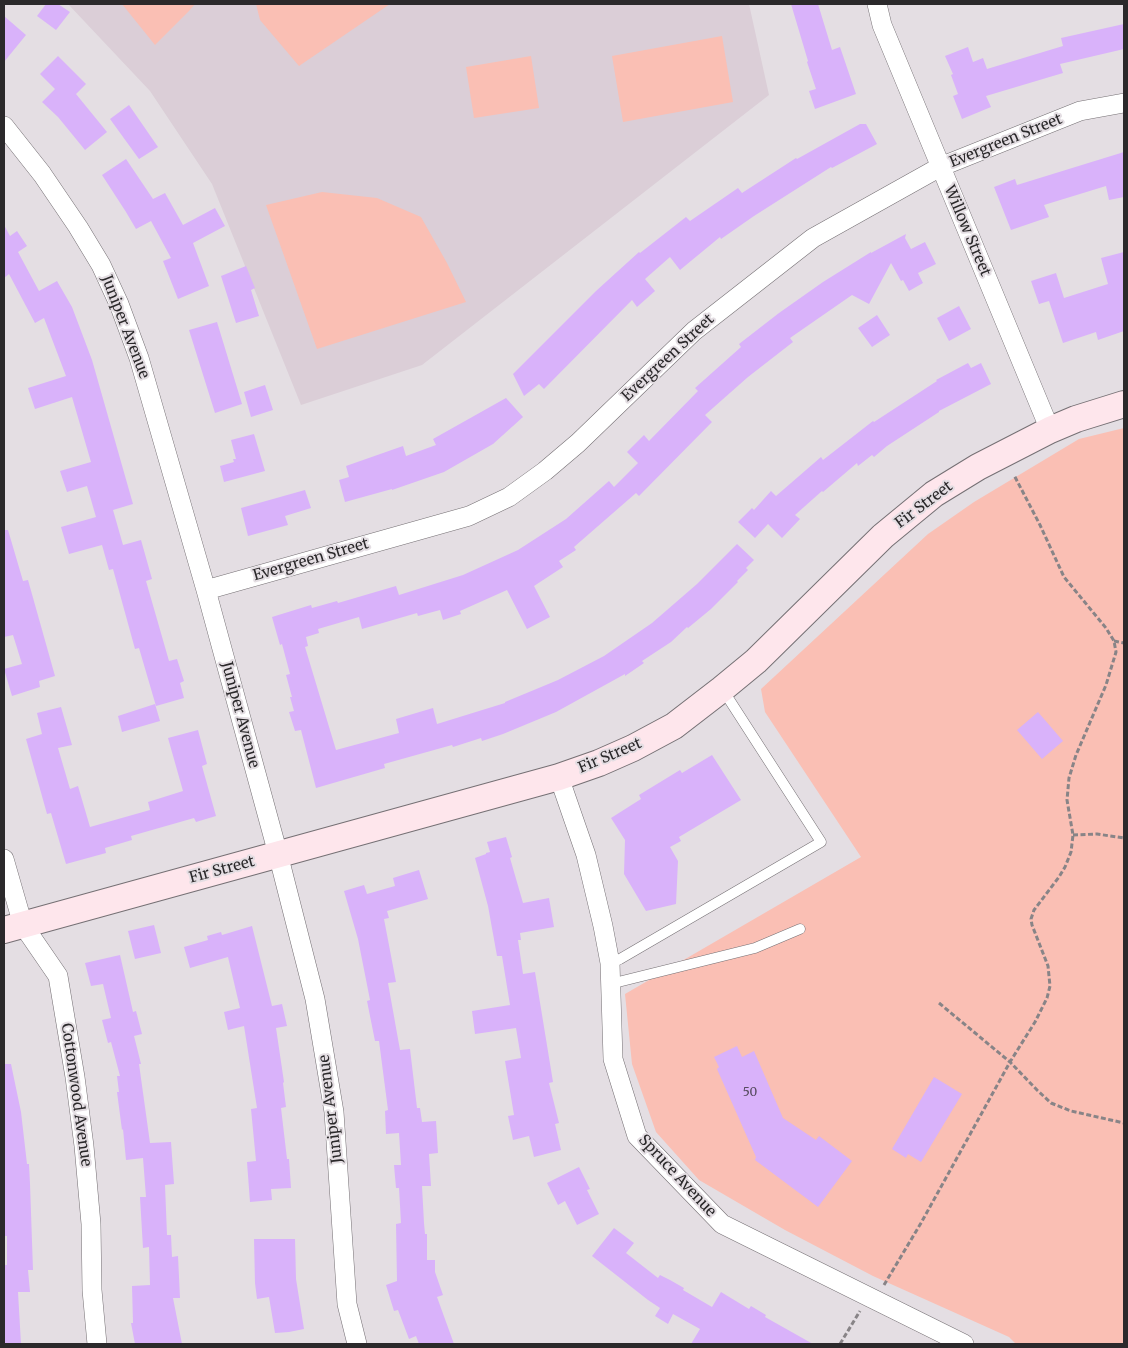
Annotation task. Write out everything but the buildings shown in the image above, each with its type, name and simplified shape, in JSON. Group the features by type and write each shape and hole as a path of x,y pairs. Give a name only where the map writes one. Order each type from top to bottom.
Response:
{"street":[{"name":"Willow Street","path":"877,4 882,26 1050,430"},
{"name":"Evergreen Street","path":"206,590 470,516 509,497 546,471 578,443 694,331 813,238 940,167 1080,112 1124,103"},
{"name":"Juniper Avenue","path":"4,126 42,174 78,226 101,266 119,304 139,358 206,590 278,854 315,999 334,1112 347,1304 357,1344"},
{"name":"Fir Street","path":"13,928 559,777 599,763 650,739 674,726 756,661 882,536 934,494 978,467 1050,430 1076,419 1124,404"},
{"name":"Spruce Avenue","path":"559,777 586,854 603,926 610,964 613,1059 638,1136 722,1224 964,1344"},
{"name":"Cottonwood Avenue","path":"4,859 13,928 58,976 75,1077 84,1146 91,1224 92,1290 97,1344"}],"lane":[{"path":"610,964 821,842 722,689"},
{"path":"610,984 754,948 800,929"}],"path":[{"path":"840,1344 861,1308 884,1286 906,1250 1034,1022 1047,998 1050,986 1048,966 1031,918 1034,910 1065,867 1071,852 1073,835 1067,800 1069,778 1076,755 1114,662 1116,652 1114,641 1106,628 1064,577 1014,475"},
{"path":"1114,641 1124,643"},
{"path":"1073,835 1097,834 1124,838"},
{"path":"939,1003 1010,1062 1051,1102 1070,1111 1124,1123"}],"shaded area":[{"path":"68,4 749,4 769,95 422,365 301,405 212,184 150,91"},
{"path":"122,4 195,4 155,45"},
{"path":"256,4 390,4 299,66 260,20"},
{"path":"722,36 733,102 623,122 612,56"},
{"path":"531,56 539,108 474,118 466,67"},
{"path":"322,192 377,198 421,217 466,302 317,349 266,205"},
{"path":"1124,428 1124,1344 1016,1344 1009,1337 873,1276 785,1230 699,1180 656,1132 632,1064 625,994 861,857 765,712 761,689 928,534 974,502 1079,439"}]}
